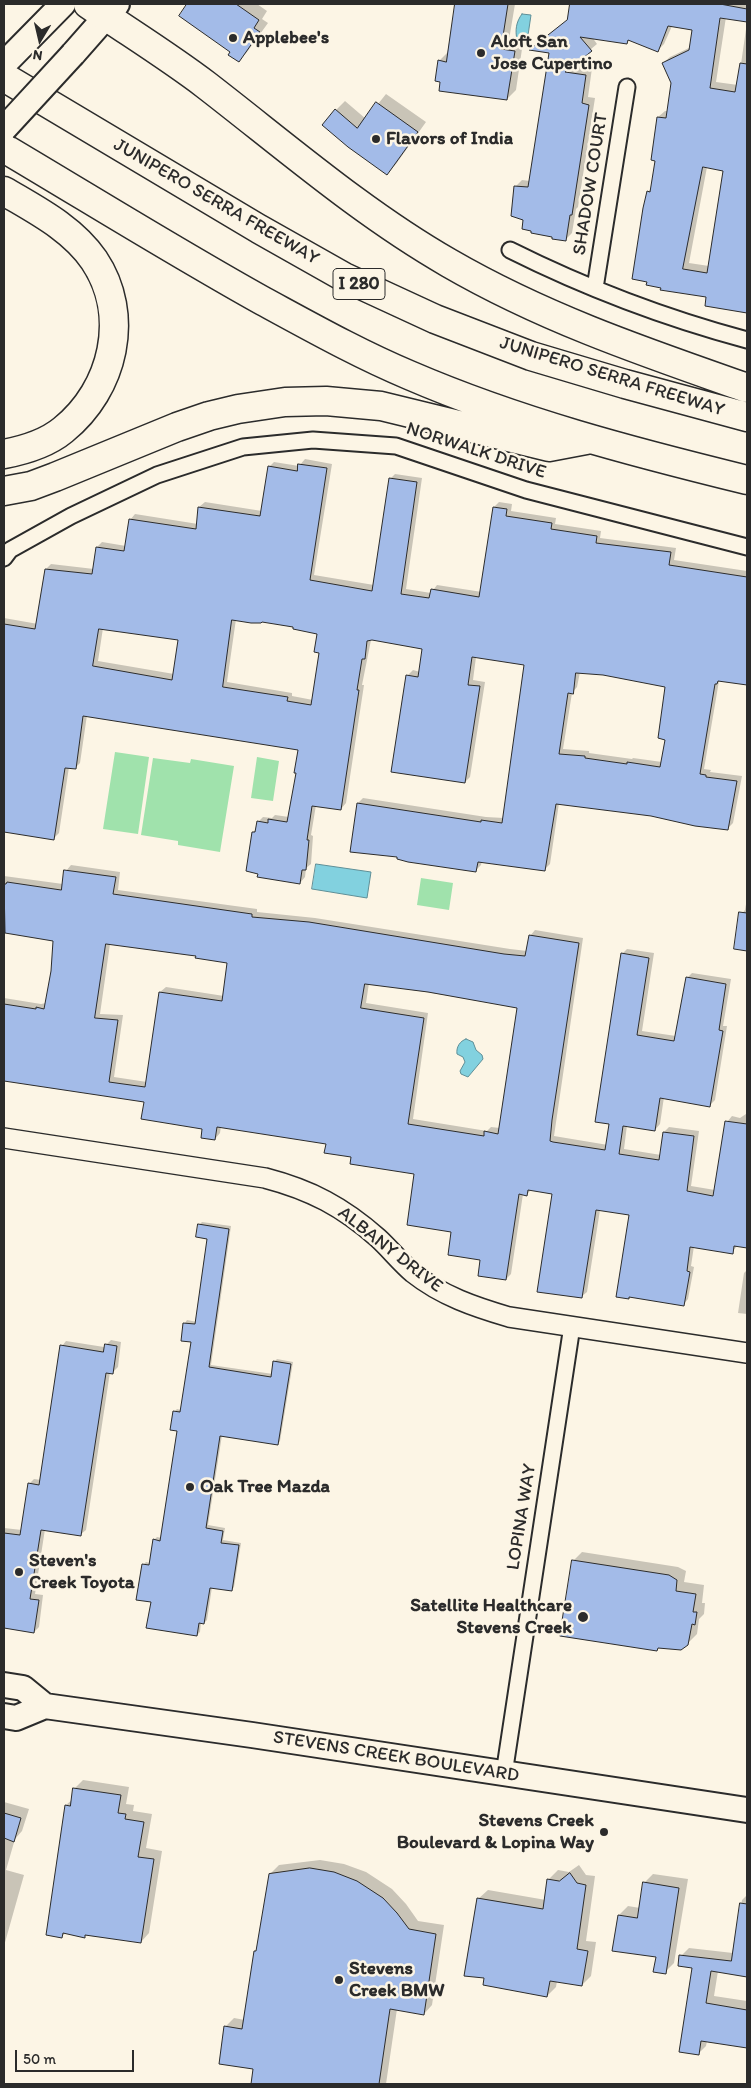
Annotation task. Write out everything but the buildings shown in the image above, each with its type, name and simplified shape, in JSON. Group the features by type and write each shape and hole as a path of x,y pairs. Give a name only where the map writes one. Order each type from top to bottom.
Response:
{"highway":[{"path":"104,8 364,207 447,262 536,309 581,328 747,388"},
{"name":"JUNIPERO SERRA FREEWAY","path":"4,77 258,229 344,277 426,315 531,356 747,417"},
{"path":"4,148 226,280 324,334 409,375 508,413 590,440 747,480"},
{"path":"4,191 62,226 92,258 103,274 109,292 114,330 108,368 90,403 62,431 25,450 4,454"},
{"path":"4,491 31,486 209,416 238,408 285,402 326,401 381,406 549,447 590,440"}],"main road":[{"path":"4,64 63,4"},
{"path":"4,129 73,54 104,8"},
{"path":"4,1685 23,1688 45,1706 16,1718 4,1716"},
{"name":"STEVENS CREEK BOULEVARD","path":"45,1706 252,1735 747,1810"}],"street":[{"name":"SHADOW COURT","path":"595,288 627,87"},
{"path":"510,250 556,273 624,301 697,326 747,340"},
{"name":"NORWALK DRIVE","path":"4,558 10,550 71,516 157,475 242,447 313,440 396,446 524,489 747,546"},
{"name":"ALBANY DRIVE","path":"4,1138 265,1178 292,1185 346,1211 379,1239 413,1273 447,1295 474,1307 510,1317 747,1353"},
{"name":"LOPINA WAY","path":"504,1774 572,1326"}],"green space":[{"path":"115,752 149,757 138,834 103,829"},
{"path":"257,757 279,761 273,801 251,798"},
{"path":"153,758 190,763 191,759 234,766 220,852 178,845 178,841 141,835"},
{"path":"421,878 453,883 449,910 417,905"}],"water":[{"path":"522,14 531,15 527,42 517,40 516,26"},
{"path":"316,864 371,872 367,898 312,889"},
{"path":"466,1039 473,1042 483,1059 468,1077 461,1074 460,1071 465,1062 463,1057 457,1054 459,1045"}],"place":[{"name":"Applebee's","path":"233,38"},
{"name":"Aloft San Jose Cupertino","path":"481,53"},
{"name":"Flavors of India","path":"376,139"},
{"name":"Oak Tree Mazda","path":"190,1487"},
{"name":"Steven's Creek Toyota","path":"19,1572"},
{"name":"Satellite Healthcare Stevens Creek","path":"583,1617"},
{"name":"Stevens Creek Boulevard & Lopina Way","path":"604,1832"},
{"name":"Stevens Creek BMW","path":"339,1980"}]}
